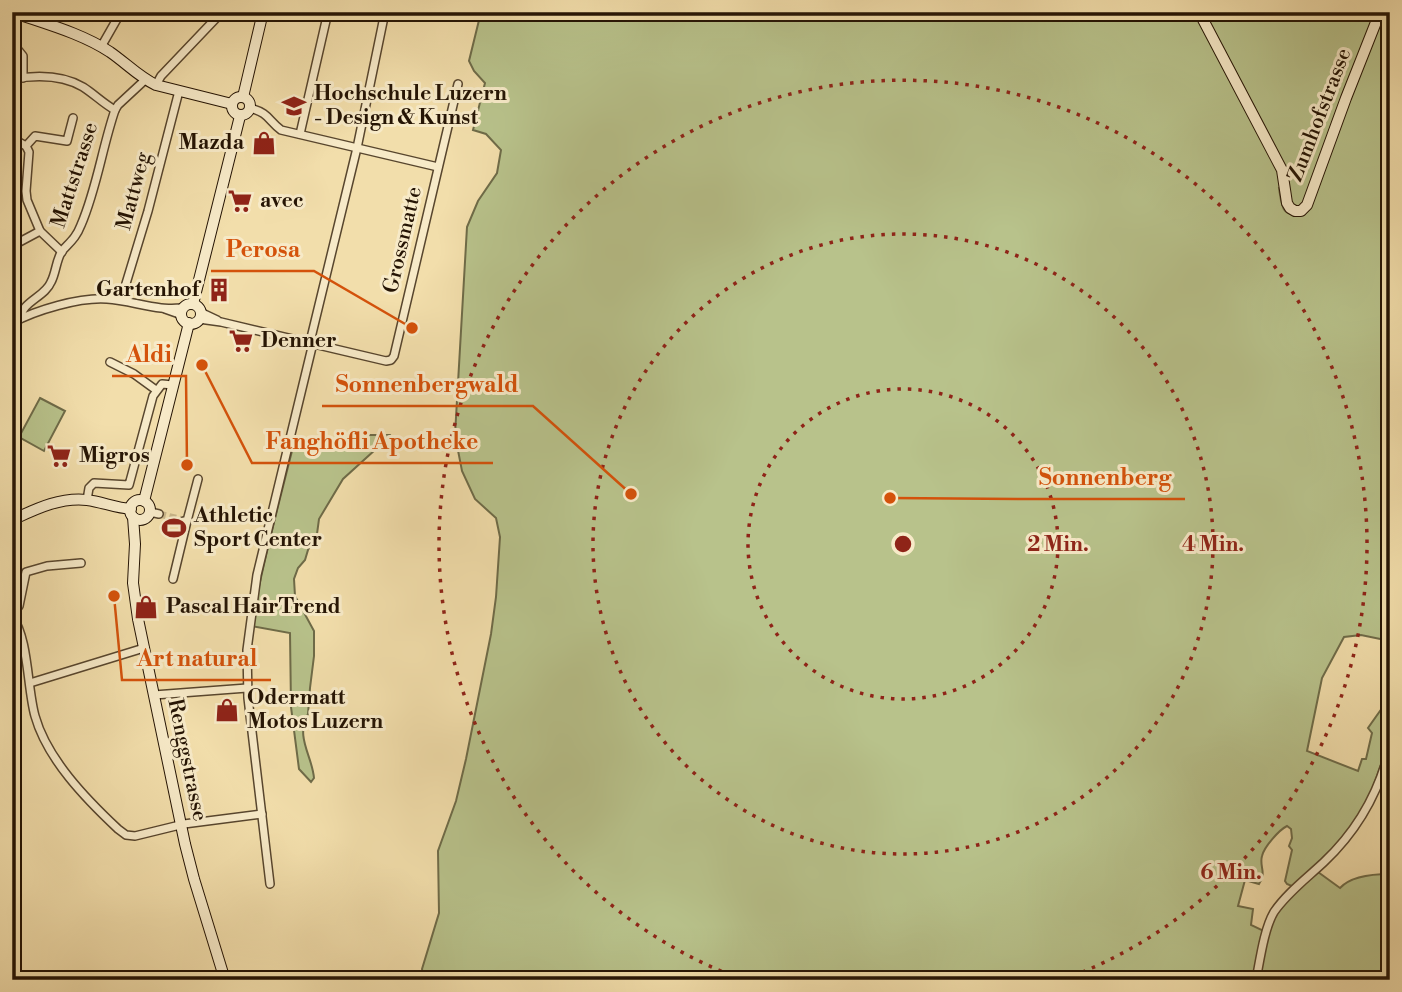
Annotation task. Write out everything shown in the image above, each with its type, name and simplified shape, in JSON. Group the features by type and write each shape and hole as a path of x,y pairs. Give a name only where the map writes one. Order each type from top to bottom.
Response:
{"main road":[{"path":"12,12 76,34 102,47 151,82 232,104"},
{"path":"243,97 263,12"},
{"name":"Zumhofstrasse","path":"1199,12 1282,170 1287,202 1295,211 1301,211 1307,205 1380,12"},
{"path":"238,97 243,97 250,102 250,108 246,114 240,116 233,111 232,104 238,97"},
{"path":"144,501 240,116"},
{"path":"12,520 47,504 70,499 87,500 132,513 140,520 152,515 144,501 137,501 132,513"},
{"name":"Renggstrasse","path":"132,513 135,544 134,589 144,648 194,879 225,980"},
{"name":"Renggstrasse","path":"135,544 152,515"}],"street":[{"path":"102,47 121,12"},
{"name":"Mattstrasse","path":"21,318 24,308 50,286 62,252 74,240 81,227 97,181 115,110 130,93 161,76 222,12"},
{"path":"300,134 328,12"},
{"path":"270,884 247,688 251,613 257,575 357,148 385,12"},
{"path":"12,48 23,56 23,78"},
{"path":"12,79 52,77 74,82 115,110"},
{"name":"Grossmatte","path":"21,318 86,299 121,300 191,313 386,361 391,360 457,84"},
{"name":"Mattweg","path":"121,300 148,211 179,91"},
{"name":"Grossmatte","path":"250,108 267,115 281,130 438,167"},
{"path":"26,146 35,136 67,141 74,118"},
{"path":"12,138 26,146 29,159 27,200 40,231 62,252"},
{"path":"12,246 40,231"},
{"path":"12,323 21,318"},
{"path":"110,362 134,374 156,390"},
{"path":"87,500 89,488 94,483 129,485 153,396 164,383 173,385"},
{"path":"173,579 185,521 198,480"},
{"path":"81,563 47,566 26,572 19,606 12,615 18,625 34,716 44,739 73,782 126,835 135,836 181,824 262,814"},
{"path":"30,683 144,648"},
{"path":"154,695 247,688"},
{"path":"1255,980 1272,915 1292,891 1352,833 1367,808 1390,747"}],"green space":[{"path":"481,12 1197,12 1275,162 1283,187 1279,188 1284,209 1291,214 1304,215 1310,207 1382,12 1390,12 1390,641 1361,635 1344,637 1322,678 1307,751 1358,771 1362,759 1366,759 1372,733 1368,728 1390,700 1387,748 1368,801 1350,832 1294,887 1285,881 1292,850 1289,846 1291,829 1287,826 1272,839 1263,852 1259,884 1245,880 1238,906 1253,909 1251,925 1266,932 1254,980 424,980 422,969 439,913 438,851 456,801 491,634 500,537 496,518 475,499 462,471 455,435 467,227 478,201 497,173 501,150 486,134 473,130 485,83 469,61"},
{"path":"1201,12 1378,12 1301,209 1292,206 1283,167"},
{"path":"40,398 65,411 44,451 19,437"},
{"path":"362,435 389,435 343,479 319,519 317,534 294,579 295,596 314,631 308,714 303,730 313,770 314,778 311,782 299,769 291,707 290,633 251,626 293,447"},
{"path":"1318,872 1340,888 1356,878 1390,874 1390,980 1258,980 1273,919 1285,902"}],"tunnel":[{"path":"159,514 183,520"}],"place":[{"name":"Hochschule Luzern - Design & Kunst","path":"294,106"},
{"name":"Mazda","path":"264,143"},
{"name":"avec","path":"240,201"},
{"name":"Gartenhof","path":"219,290"},
{"name":"Perosa","path":"412,328"},
{"name":"Denner","path":"241,341"},
{"name":"Fanghöfli Apotheke","path":"202,365"},
{"name":"Migros","path":"59,456"},
{"name":"Aldi","path":"187,465"},
{"name":"Sonnenbergwald","path":"631,494"},
{"name":"Sonnenberg","path":"890,498"},
{"name":"Athletic Sport Center","path":"174,528"},
{"name":"Art natural","path":"114,596"},
{"name":"Pascal HairTrend","path":"146,607"},
{"name":"Odermatt Motos Luzern","path":"227,710"}]}
